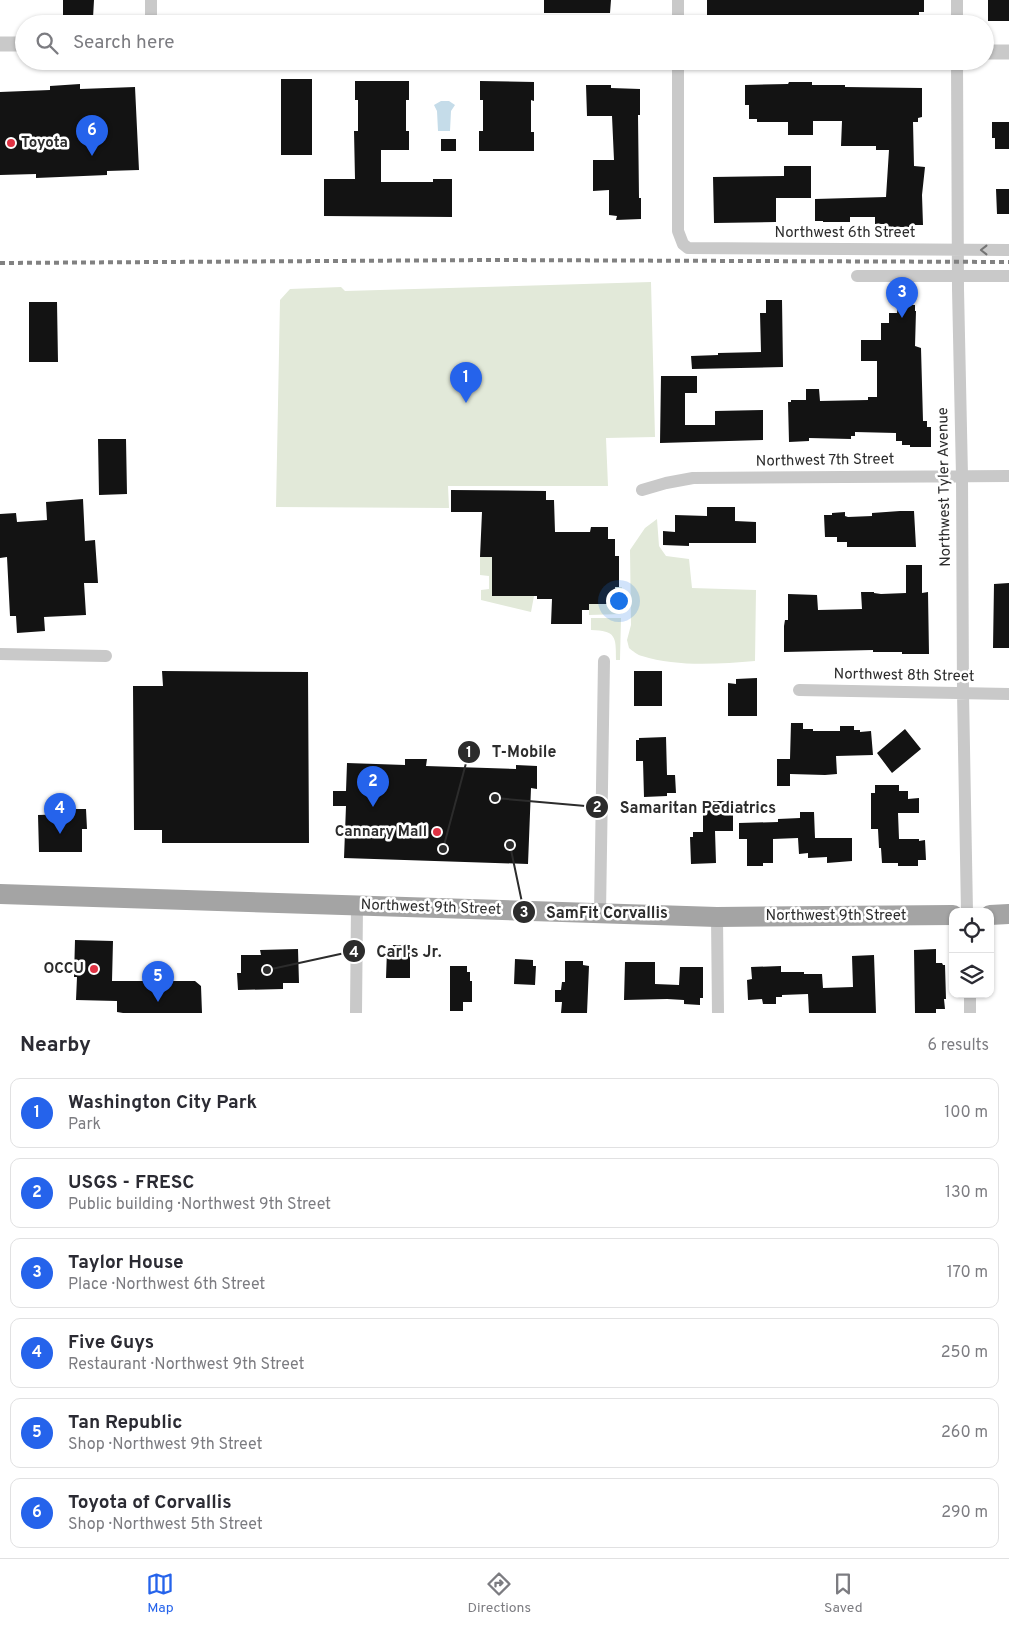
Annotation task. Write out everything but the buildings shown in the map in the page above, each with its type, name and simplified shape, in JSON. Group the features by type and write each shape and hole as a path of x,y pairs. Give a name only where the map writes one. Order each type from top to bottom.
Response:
{"main road":[{"name":"Northwest 9th Street","path":"0,894 717,917 949,915"},
{"path":"994,915 1009,914"}],"street":[{"path":"151,0 151,15"},
{"path":"678,0 678,15"},
{"path":"957,0 957,15"},
{"path":"0,44 15,44"},
{"path":"994,52 1009,52"},
{"name":"Northwest 6th Street","path":"678,70 678,231 683,244 688,248 1009,250"},
{"name":"Northwest Tyler Avenue","path":"957,70 967,908"},
{"path":"857,276 1009,276"},
{"name":"Northwest 7th Street","path":"642,490 693,478 1009,476"},
{"path":"0,654 106,656"},
{"path":"600,913 604,662"},
{"name":"Northwest 8th Street","path":"799,690 1009,694"},
{"path":"356,1013 357,905"},
{"path":"717,917 718,1013"},
{"path":"970,998 970,1013"}],"green space":[{"path":"651,282 655,437 606,438 608,486 448,486 449,508 276,507 280,300 290,289 341,287 345,291"},
{"path":"657,519 659,546 666,556 689,559 692,588 756,590 755,661 712,664 669,662 640,655 629,648 627,640 631,625 630,550 645,528"},
{"path":"480,557 492,557 492,596 534,596 531,612 481,600 481,590 489,589 489,576 480,575"},
{"path":"615,587 622,587 622,614 589,615 589,604 615,604"},
{"path":"591,618 621,618 620,660 616,660 616,645 613,636 605,632 591,630"}],"water":[{"path":"441,101 449,101 455,105 451,111 450,131 438,131 437,111 434,105"}],"railway":[{"path":"0,263 490,260 1009,262"}],"place":[{"name":"Toyota","path":"11,143"},
{"name":"Toyota of Corvallis","path":"92,156"},
{"name":"Taylor House","path":"902,318"},
{"name":"Washington City Park","path":"466,403"},
{"name":"Samaritan Pediatrics","path":"495,798"},
{"name":"USGS - FRESC","path":"373,807"},
{"name":"Cannary Mall","path":"437,832"},
{"name":"Five Guys","path":"60,834"},
{"name":"SamFit Corvallis","path":"510,845"},
{"name":"T-Mobile","path":"443,849"},
{"name":"OCCU","path":"94,969"},
{"name":"Carl's Jr.","path":"267,970"},
{"name":"Tan Republic","path":"158,1002"}]}
